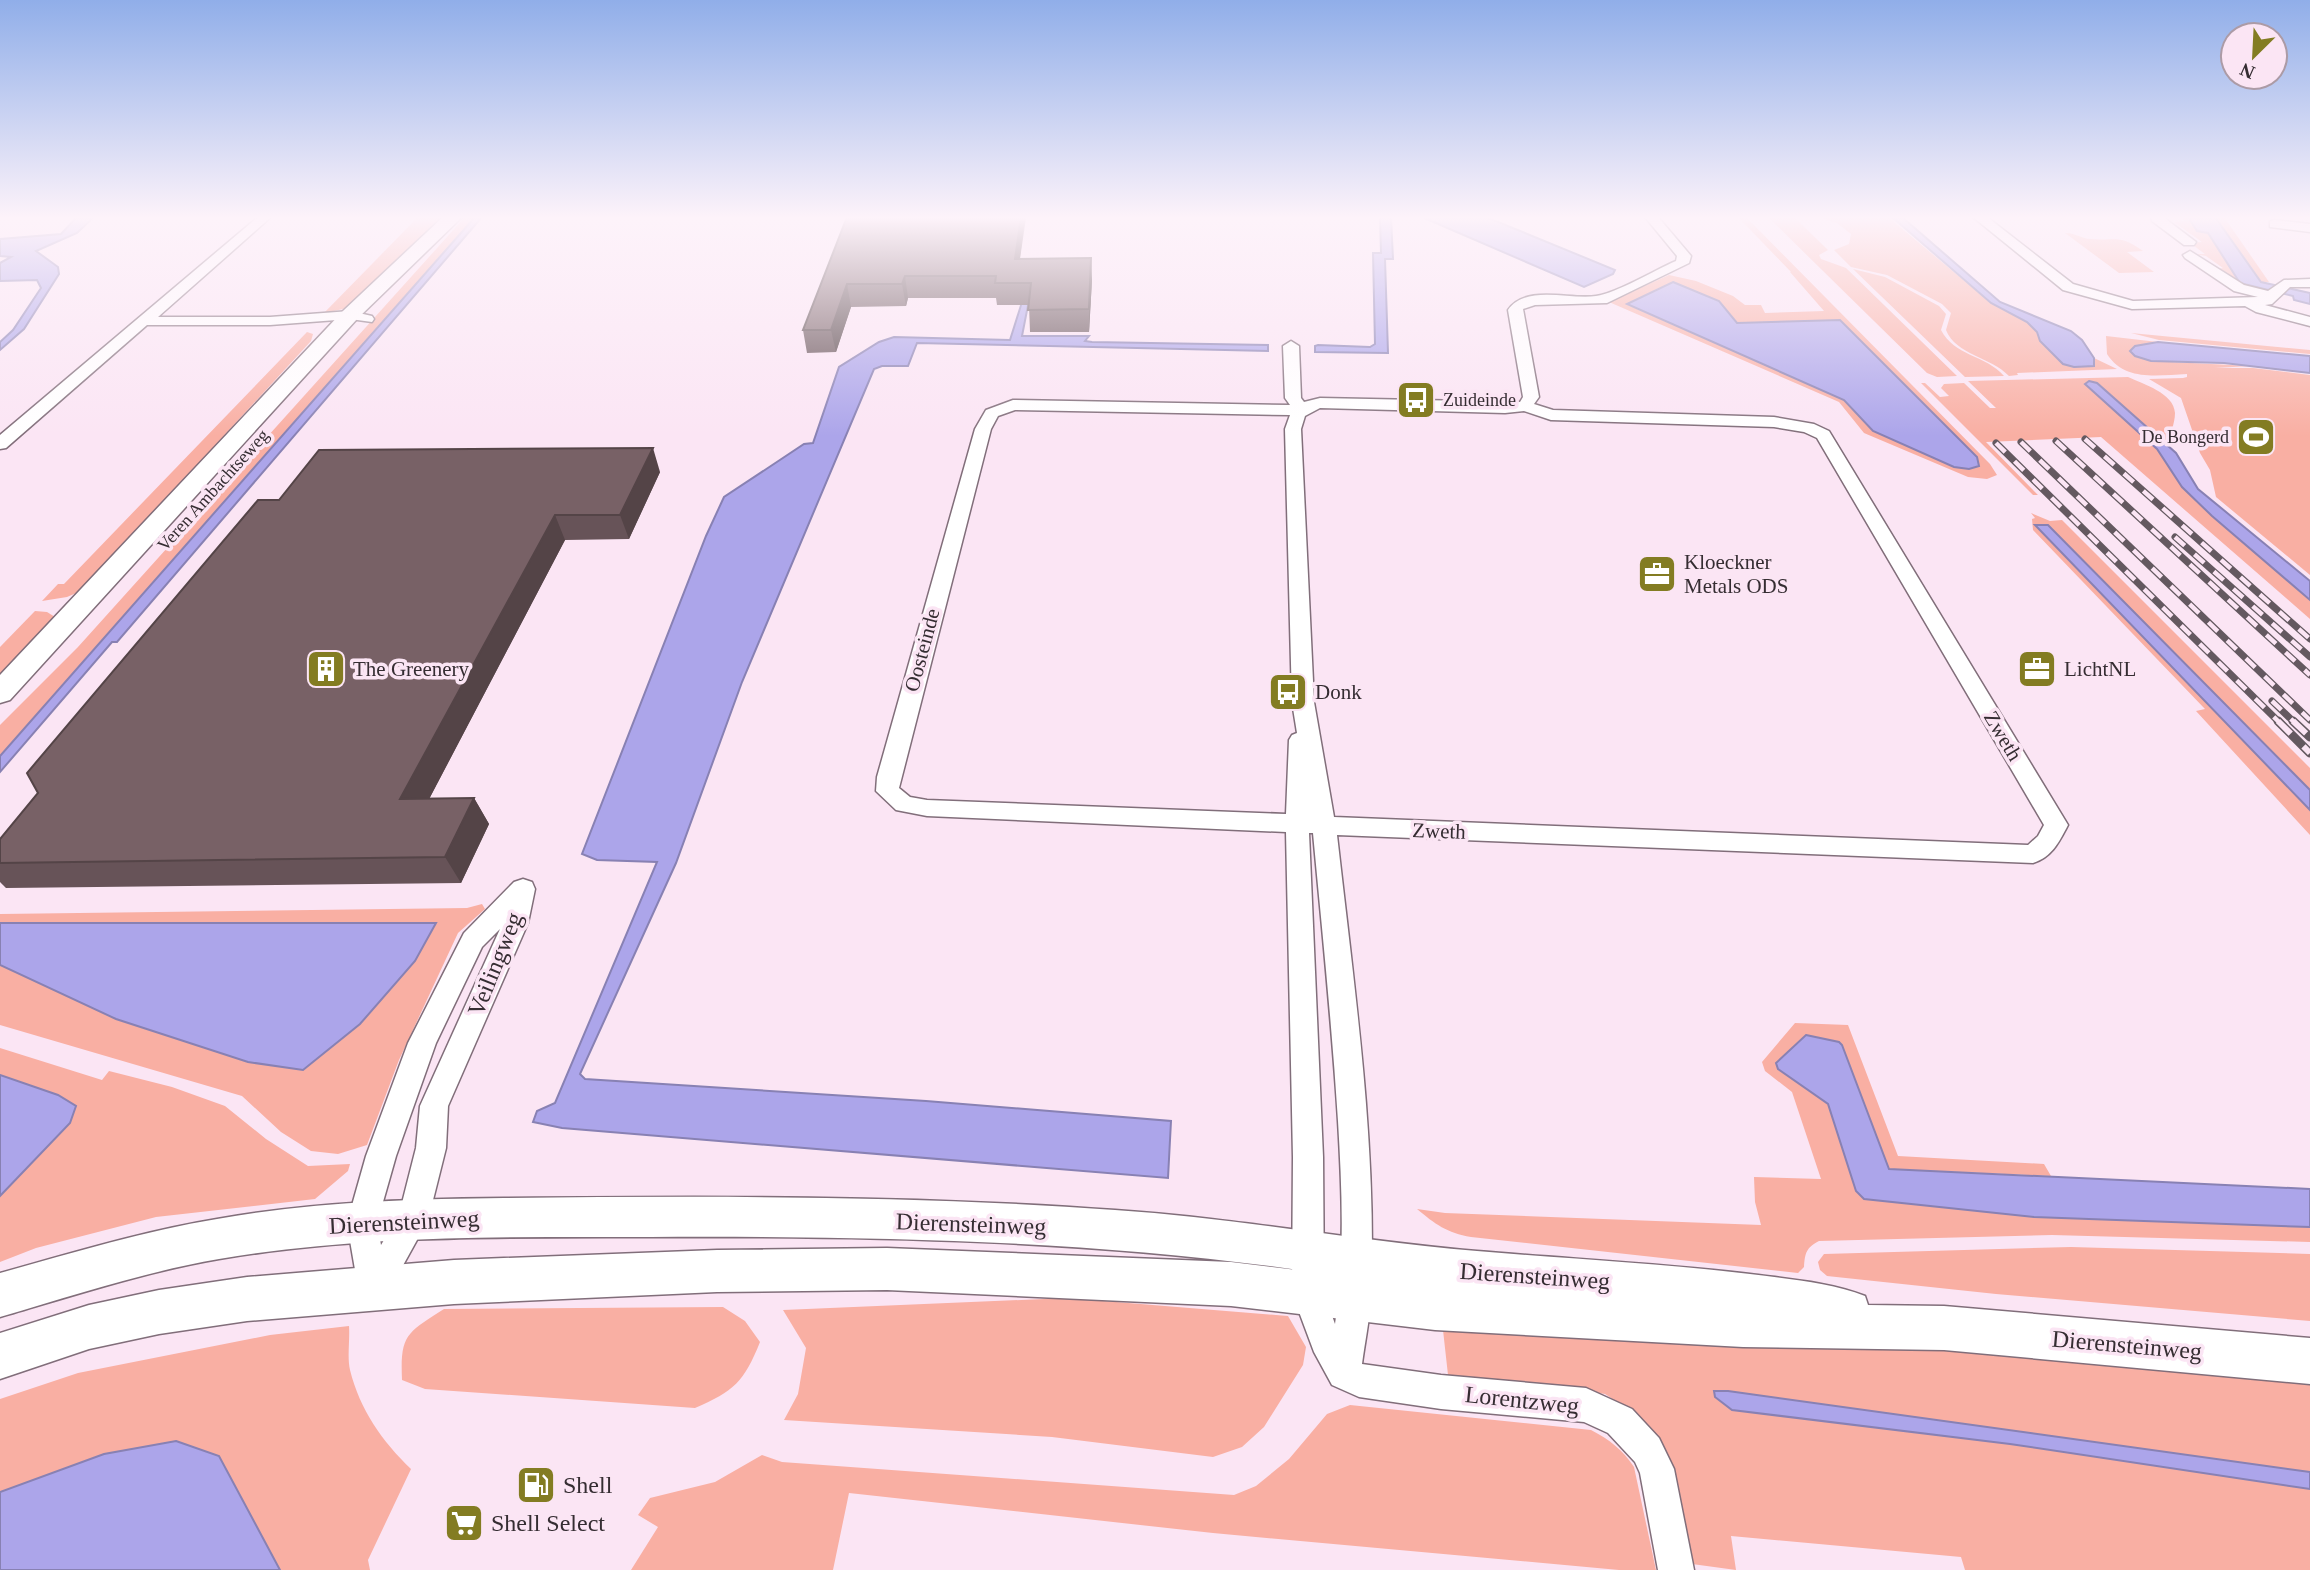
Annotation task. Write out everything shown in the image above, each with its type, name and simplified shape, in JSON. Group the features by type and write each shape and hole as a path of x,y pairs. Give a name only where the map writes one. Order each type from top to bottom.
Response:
{"main road":[{"name":"Veren Ambachtseweg","path":"0,693 353,320 390,290"},
{"name":"Veren Ambachtseweg","path":"0,719 108,606 353,320"},
{"name":"Dierensteinweg","path":"0,1295 157,1251 207,1241 362,1223 755,1216 965,1222 1190,1236 1309,1250 1356,1277 1435,1308 1743,1325 1944,1328 2310,1361"},
{"name":"Dierensteinweg","path":"0,1356 89,1328 159,1312 247,1299 374,1287 717,1271 887,1269 1231,1284 1308,1293 1356,1277"}],"street":[{"path":"0,444 179,290"},
{"path":"1525,406 1531,397 1515,310 1518,306 1533,301 1588,303 1623,290"},
{"path":"2083,290 2132,304 2267,301 2276,291"},
{"path":"2267,290 2276,291"},
{"path":"2249,302 2261,309 2310,322"},
{"path":"143,321 270,321 291,324 353,320"},
{"path":"1291,346 1293,398 1302,410 1295,417 1293,429 1310,824 1306,1048 1308,1293 1325,1341 1344,1373"},
{"name":"Zweth","path":"1302,410 1320,403 1505,408 1525,406 1551,415 1774,422 1808,428 1823,435 2056,825 2047,842 2033,854 1310,824"},
{"name":"Oosteinde","path":"1302,410 1013,405 992,412 985,421 975,456 888,776 887,791 904,804 927,808 1310,824"},
{"path":"1310,824 1347,1046 1357,1195 1356,1277 1344,1373"},
{"name":"Veilingweg","path":"523,889 515,923 434,1106 430,1148 413,1220 374,1287 362,1223 381,1156 422,1043 473,940 523,889"},
{"name":"Lorentzweg","path":"1344,1373 1359,1381 1441,1392 1586,1405 1620,1421 1647,1450 1657,1469 1676,1570"}],"shaded area":[{"path":"39,290 49,290 24,329 0,350 0,342 13,330"},
{"path":"346,290 371,290 348,308 324,313"},
{"path":"399,290 410,290 0,756 0,725 78,647"},
{"path":"410,290 419,290 117,642 112,642 0,772 0,756"},
{"path":"1026,290 1031,290 1022,336 1089,336 1085,341 1092,342 1268,345 1268,351 917,343 908,366 882,366 874,369 742,682 676,863 580,1074 585,1079 926,1101 1171,1121 1168,1178 562,1128 533,1122 537,1111 555,1103 657,862 597,860 582,854 706,536 724,497 804,444 813,443 839,367 879,342 894,337 1010,340"},
{"path":"1374,290 1386,290 1388,353 1315,352 1315,346 1318,345 1370,347 1375,344"},
{"path":"1635,290 1719,290 1745,305 1761,305 1765,313 1824,311 1806,290 1818,290 1990,464 1997,475 1987,479 1968,477 1864,433 1839,402 1609,302","holes":["1719,301 1737,323 1954,467 1873,431 1844,400 1628,305"]},
{"path":"1656,290 1693,290 1719,301 1737,323 1840,320 1977,457 1979,466 1969,469 1954,467 1873,431 1844,400 1627,304"},
{"path":"1843,290 1869,290 1957,376 1937,377 1927,373"},
{"path":"1875,290 1910,290 1939,306 1946,314 1941,330 1947,339 2004,376 1965,377"},
{"path":"1916,290 1976,290 1991,303 2027,322 2037,332 2040,342 2094,365 2094,358 2117,369 2017,373 2018,375 2009,376 1993,364 1966,351 1951,338 1946,330 1951,313 1942,304"},
{"path":"1976,290 1986,290 2000,302 2071,331 2082,340 2094,358 2094,366 2074,367 2063,364 2040,341 2037,332 2027,322 1991,303"},
{"path":"2270,290 2310,293 2310,304 2294,300 2293,296"},
{"path":"307,332 313,334 311,341 81,591 67,597 42,601 58,584 64,584"},
{"path":"2131,333 2310,350 2310,354 2159,340"},
{"name":"De Bongerd","path":"2106,336 2158,342 2135,346 2151,361 2251,366 2215,368 2253,368 2310,375 2310,575 2216,497 2210,470 2200,453 2181,398 2149,379 2183,378 2187,377 2187,374 2143,375 2123,369 2107,354"},
{"path":"2158,342 2310,356 2310,373 2224,363 2151,361 2135,356 2130,351 2135,346"},
{"path":"2128,377 2157,390 2173,406 2175,417 2169,446 2097,383 2085,383 2157,449 2212,516 2310,600 2310,619 2101,437 1986,442 2038,495 2033,495 1921,383 1925,383 1940,397 1949,396 1941,388 1944,384 1964,383 1990,408 1996,408 1968,381"},
{"path":"2089,381 2097,383 2176,453 2198,489 2310,581 2310,600 2182,487 2157,449 2085,384"},
{"path":"2031,513 2050,521 2062,520 2310,768 2310,835 2196,711 2205,709 2033,530 2032,519 2035,518"},
{"path":"2035,525 2048,525 2310,790 2310,810"},
{"path":"35,611 47,612 55,617 0,679 0,647"},
{"path":"482,904 485,909 458,933 399,1060 367,1145 338,1154 311,1151 281,1132 242,1096 0,1025 0,965 116,1019 248,1062 415,961 435,923 0,923 0,914 467,908"},
{"path":"0,923 436,923 415,961 360,1024 303,1070 248,1062 116,1019 0,965"},
{"path":"1795,1023 1848,1025 1898,1156 2044,1164 2051,1176 1889,1169 1806,1035 1776,1064 1778,1069 1828,1104 1856,1191 2034,1217 2310,1227 2310,1242 2052,1235 1819,1241 1809,1249 1804,1267 1798,1273 1471,1237 1442,1227 1417,1209 1445,1213 1761,1225 1755,1202 1754,1177 1821,1179 1792,1092 1765,1071 1762,1062"},
{"path":"1806,1035 1842,1045 1889,1169 2310,1189 2310,1227 2034,1217 1864,1199 1856,1191 1828,1104 1778,1069 1776,1063"},
{"path":"0,1048 102,1080 109,1071 172,1087 225,1106 266,1139 308,1166 350,1164 348,1171 315,1199 156,1217 36,1248 0,1262 0,1196 70,1123 58,1095 0,1075"},
{"path":"0,1075 58,1095 76,1106 70,1123 0,1196"},
{"path":"2071,1247 2310,1254 2310,1321 1996,1294 1827,1276 1820,1270 1818,1262 1824,1254"},
{"path":"1067,1298 1288,1316 1306,1347 1303,1365 1264,1427 1242,1447 1213,1457 1052,1437 784,1420 798,1394 806,1348 783,1310"},
{"path":"723,1307 745,1321 760,1342 749,1367 736,1384 695,1408 425,1389 402,1380 403,1353 408,1336 444,1309"},
{"path":"1442,1321 1953,1349 2310,1381 2310,1472 1728,1391 1714,1392 1732,1410 2010,1444 2310,1489 2310,1570 1965,1570 1961,1557 1731,1536 1736,1570 1692,1564 1662,1444 1639,1416 1605,1394 1549,1385 1448,1375"},
{"path":"349,1326 349,1365 354,1385 373,1424 411,1469 368,1560 370,1570 280,1570 219,1456 104,1454 0,1492 0,1399 78,1373 270,1335"},
{"path":"1714,1391 2310,1472 2310,1489 2010,1444 1732,1410 1715,1397"},
{"path":"1350,1405 1591,1430 1615,1446 1634,1467 1656,1570 1619,1570 1213,1533 849,1493 833,1570 631,1570 658,1527 638,1515 650,1498 715,1482 762,1455 782,1462 1234,1495 1256,1486 1289,1459 1327,1414"},
{"path":"176,1441 219,1456 280,1570 0,1570 0,1492 104,1454"}],"building":[{"path":"818,290 845,290 831,330 803,330"},
{"path":"1030,290 1090,290 1089,309 1028,310"},
{"name":"The Greenery","path":"653,448 620,515 555,515 400,799 474,798 445,857 0,863 0,839 38,793 27,773 258,500 279,500 319,450"}],"railway":[{"path":"2085,439 2310,639"},
{"path":"2056,441 2310,675"},
{"path":"2021,442 2310,720"},
{"path":"1996,443 2280,723"},
{"path":"2175,537 2310,657"},
{"path":"2272,701 2295,723"},
{"path":"2293,721 2310,737"},
{"path":"2280,723 2310,753"}],"place":[{"name":"Zuideinde","path":"1416,400"},
{"name":"De Bongerd","path":"2256,437"},
{"name":"Kloeckner Metals ODS","path":"1657,574"},
{"name":"The Greenery","path":"326,669"},
{"name":"LichtNL","path":"2037,669"},
{"name":"Donk","path":"1288,692"},
{"name":"Shell","path":"536,1485"},
{"name":"Shell Select","path":"464,1523"}]}
